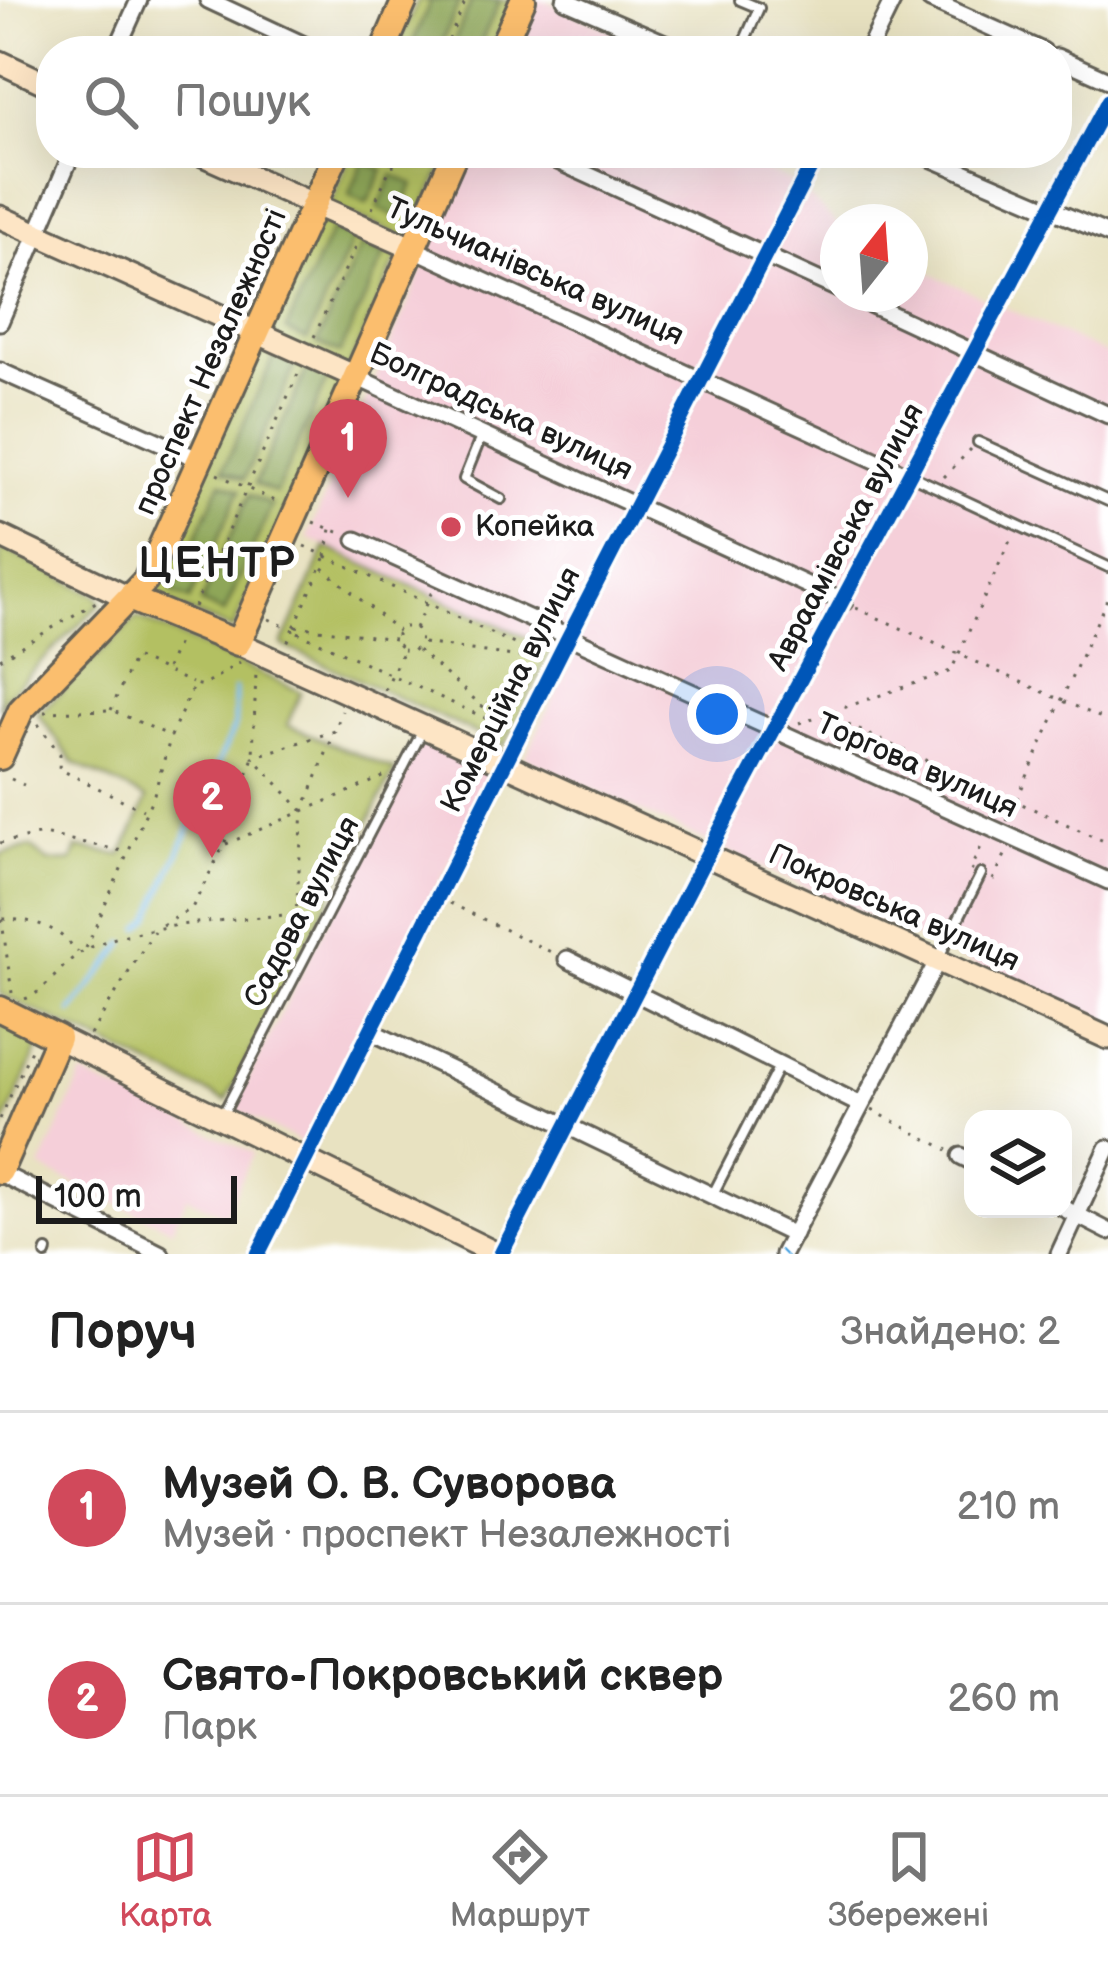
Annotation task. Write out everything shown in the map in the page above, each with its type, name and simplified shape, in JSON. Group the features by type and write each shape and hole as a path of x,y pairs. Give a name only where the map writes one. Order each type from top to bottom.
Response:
{"main road":[{"path":"389,36 405,0"},
{"path":"507,36 523,0"},
{"path":"0,62 36,79"},
{"name":"Тульчианівська вулиця","path":"231,168 412,248"},
{"name":"проспект Незалежності","path":"5,768 21,710 146,580 208,467 257,332 330,168"},
{"path":"247,647 356,377 448,168"},
{"name":"Болградська вулиця","path":"0,217 356,377"},
{"name":"Покровська вулиця","path":"0,536 1108,1038"},
{"path":"0,1010 46,1041 305,1158 499,1254"},
{"path":"0,1172 46,1041"}],"street":[{"path":"123,36 139,0"},
{"path":"208,0 285,36"},
{"path":"565,0 648,36"},
{"path":"875,36 893,0"},
{"path":"930,0 1010,36"},
{"path":"1072,64 1108,80"},
{"name":"Авраамівська вулиця","path":"499,1254 1108,101"},
{"path":"0,322 66,168"},
{"path":"573,168 820,280"},
{"name":"Комерційна вулиця","path":"258,1254 810,168"},
{"path":"954,168 1108,234"},
{"name":"Тульчианівська вулиця","path":"412,248 908,475"},
{"path":"886,312 1108,415"},
{"path":"0,370 208,467"},
{"name":"Болградська вулиця","path":"356,377 844,602"},
{"name":"Торгова вулиця","path":"356,540 1108,881"},
{"path":"567,959 861,1105"},
{"path":"783,1253 938,961"},
{"path":"372,1032 794,1235"},
{"path":"1072,1209 1108,1148"},
{"path":"0,1172 161,1254"},
{"path":"1072,1213 1108,1231"},
{"path":"1059,1254 1068,1218"}],"lane":[{"path":"740,0 758,8 746,36"},
{"path":"481,436 464,479 501,499"},
{"path":"978,442 1108,501"},
{"name":"Тульчианівська вулиця","path":"908,475 1108,567"},
{"name":"Садова вулиця","path":"221,1119 424,727"},
{"path":"938,961 981,874"},
{"path":"713,1195 779,1066"}],"path":[{"path":"450,36 466,0"},
{"path":"368,220 390,168"},
{"path":"310,346 362,235"},
{"path":"190,614 304,361"},
{"path":"934,487 978,442"},
{"path":"208,467 279,503"},
{"path":"311,521 356,540"},
{"path":"775,732 950,671 1016,525"},
{"path":"285,646 322,567 331,529"},
{"path":"269,619 494,722 530,651 301,545"},
{"path":"322,567 398,632"},
{"path":"439,577 415,628 419,645 496,718"},
{"path":"993,880 1002,833 1108,597"},
{"path":"0,659 103,599"},
{"path":"844,602 1108,721"},
{"path":"294,628 396,639 404,650"},
{"path":"396,639 398,632 415,628"},
{"path":"165,671 182,633"},
{"path":"385,692 404,650 419,645 526,658"},
{"path":"111,710 134,657 203,686 247,647"},
{"path":"85,1043 156,928 192,908 224,844 253,757 247,647"},
{"path":"82,951 146,812 194,684"},
{"path":"296,914 303,811 349,693"},
{"path":"146,812 59,770 60,754 35,715 111,710 171,736"},
{"path":"824,715 1108,844"},
{"path":"253,757 335,731"},
{"path":"253,757 303,811"},
{"path":"5,768 25,785"},
{"path":"224,844 404,769"},
{"path":"970,869 1002,833"},
{"path":"0,843 43,834 128,852"},
{"path":"437,898 567,959"},
{"path":"0,907 14,1003 41,993 58,969 82,951 156,928 296,914 321,927"},
{"path":"2,919 47,924 82,951"},
{"path":"0,1119 46,1041"},
{"path":"861,1105 964,1157"}],"shaded area":[{"path":"538,0 544,0 624,36 522,36"},
{"path":"466,168 759,168 796,184 820,207 820,312 928,312 928,272 1108,355 1108,1027 525,758 573,656 307,538"},
{"path":"424,732 500,765 306,1145 233,1108"},
{"path":"82,1075 253,1153 225,1215 187,1197 172,1229 40,1168"}],"green space":[{"path":"418,0 513,0 497,36 402,36"},
{"path":"431,0 460,0 444,36 415,36"},
{"path":"472,0 500,0 484,36 456,36"},
{"path":"344,168 443,168 409,239 330,206"},
{"path":"361,168 383,170 367,203 349,195"},
{"path":"393,175 413,184 398,217 378,208"},
{"path":"319,218 399,254 233,630 148,595"},
{"path":"332,229 353,239 307,340 286,330"},
{"path":"362,244 385,254 340,353 317,343"},
{"path":"276,352 297,362 244,479 223,470"},
{"path":"308,367 329,376 276,493 255,484"},
{"path":"221,482 240,490 190,600 172,592"},
{"path":"249,495 272,505 224,613 201,603"},
{"path":"0,547 98,596 100,604 6,697 0,710"},
{"path":"326,547 552,649 504,746 282,645"},
{"path":"137,617 301,692 287,725 395,770 226,1101 0,994 0,854 31,847 48,862 72,861 77,848 122,855 147,799 74,763 38,714"},
{"path":"0,1021 38,1040 39,1046 0,1135"}],"waterway":[{"path":"140,928 150,918 235,725 235,689"},
{"path":"71,1012 125,943"}],"cycle path":[{"path":"501,1254 700,868 1108,101"},
{"path":"258,1254 810,168"}],"place":[{"name":"Музей О. В. Суворова","path":"348,498"},
{"name":"Копейка","path":"451,527"},
{"name":"Свято-Покровський сквер","path":"212,858"}],"district":[{"name":"ЦЕНТР","path":"218,564"}]}
